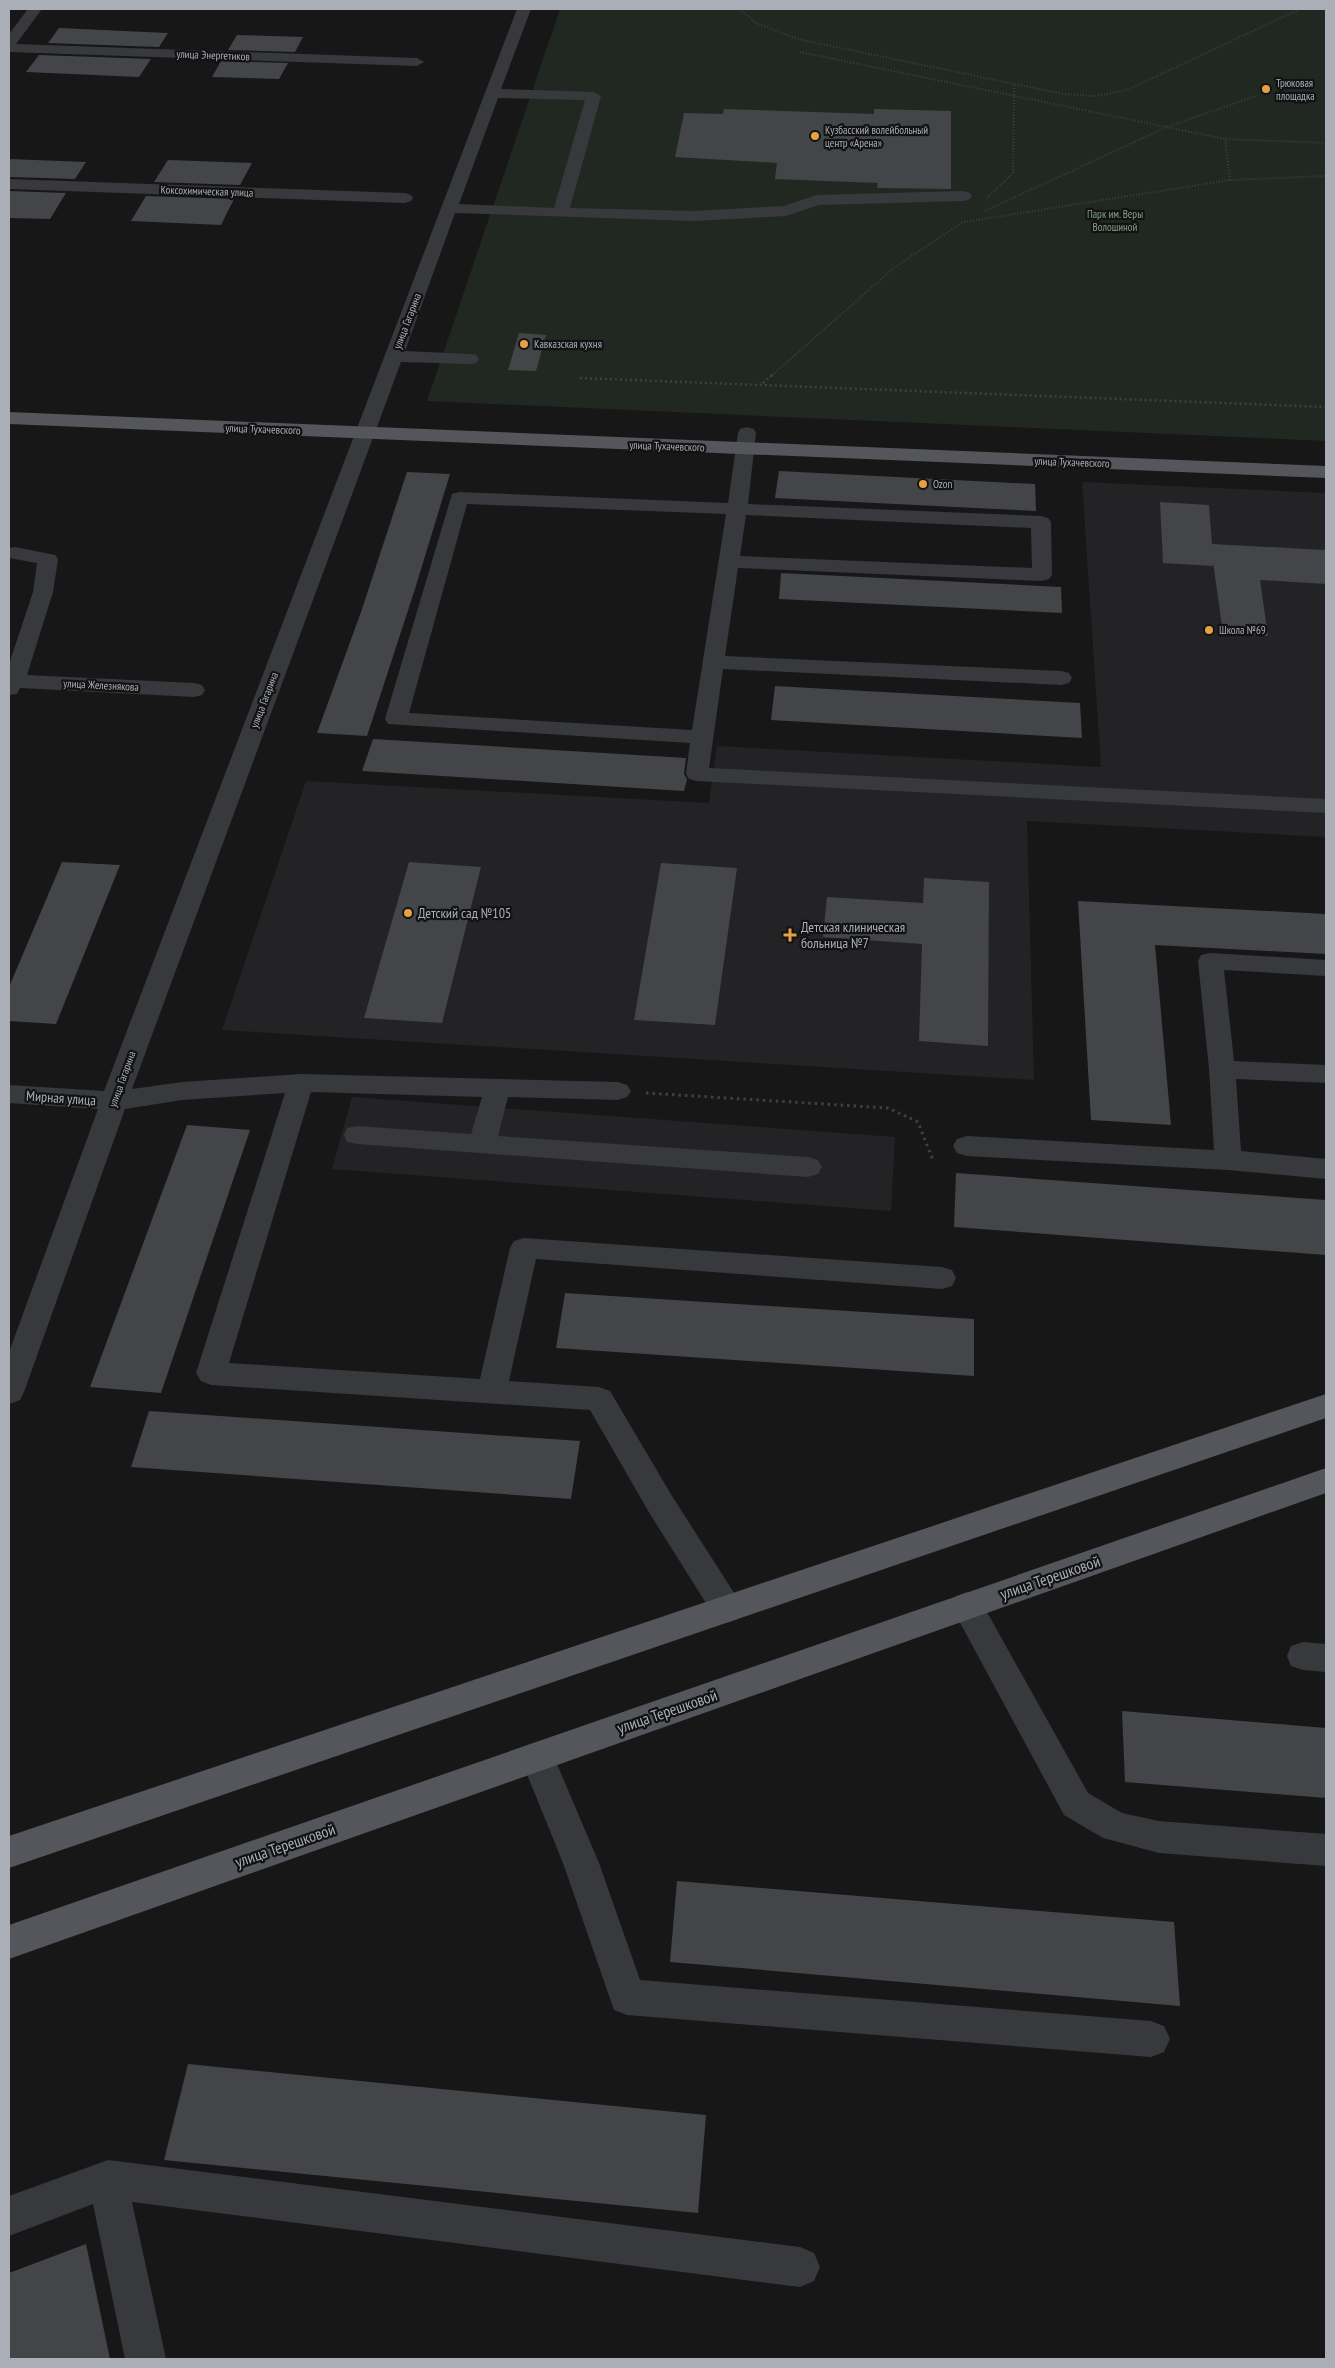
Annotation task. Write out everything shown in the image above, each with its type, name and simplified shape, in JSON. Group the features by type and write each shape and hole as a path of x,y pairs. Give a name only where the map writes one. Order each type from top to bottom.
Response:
{"main road":[{"name":"улица Тухачевского","path":"9,403 367,426"},
{"name":"улица Тухачевского","path":"9,418 367,426 746,441 1326,472"},
{"name":"улица Тухачевского","path":"746,441 1206,449"},
{"path":"9,1852 1326,1406"},
{"name":"улица Терешковой","path":"9,1942 1326,1480"}],"street":[{"path":"9,43 35,9"},
{"name":"улица Гагарина","path":"9,1392 114,1101 394,356 490,93 524,9"},
{"name":"улица Энергетиков","path":"9,48 418,62"},
{"path":"490,93 594,96 561,213"},
{"name":"Коксохимическая улица","path":"9,184 405,198"},
{"path":"448,208 694,216 786,211 817,200 964,196"},
{"path":"394,356 470,359"},
{"path":"746,441 697,774 1326,806"},
{"path":"702,737 396,719 459,498 1041,522 1042,575 729,562"},
{"path":"10,683 43,592 48,559 14,553"},
{"path":"713,662 1061,678"},
{"name":"улица Железнякова","path":"10,683 194,690"},
{"path":"1228,1160 1222,1069 1210,961 1326,968"},
{"path":"1222,1069 1326,1074"},
{"path":"301,1083 211,1373 599,1399 661,1505 727,1609"},
{"name":"Мирная улица","path":"9,1094 114,1101 182,1091 301,1083 618,1091"},
{"path":"482,1144 496,1089"},
{"path":"357,1134 808,1167"},
{"path":"967,1146 1228,1160 1326,1169"},
{"path":"492,1392 524,1248 942,1278"},
{"path":"967,1606 1076,1804 1115,1827 1159,1837 1326,1850"},
{"path":"538,1757 581,1863 627,1997 1151,2039"},
{"path":"108,2179 145,2359"},
{"path":"9,2216 108,2179 800,2267"}],"path":[{"path":"740,9 756,24 797,39 1063,94 1096,96 1127,90 1300,9"},
{"path":"800,52 1225,139 1326,143"},
{"path":"980,204 1013,173 1014,84"},
{"path":"762,383 895,267 961,223 1168,126 1256,96"},
{"path":"1225,139 1230,180"},
{"path":"961,223 1230,180 1326,176"},
{"path":"961,223 968,216"},
{"path":"580,378 762,383 1326,407"},
{"path":"618,1091 888,1108 918,1122 932,1160"}],"shaded area":[{"path":"1082,482 1326,493 1326,837 1027,821 1034,1080 222,1030 306,781 709,803 717,746 1101,767"},
{"path":"352,1097 895,1137 891,1211 332,1169"}],"green space":[{"name":"Парк им. Веры Волошиной","path":"560,9 1326,9 1326,441 427,401"}],"building":[{"path":"59,28 168,33 159,47 48,43"},
{"path":"237,35 303,37 295,52 228,50"},
{"path":"39,55 151,59 139,77 26,72"},
{"path":"221,61 288,63 279,79 212,77"},
{"name":"Кузбасский волейбольный центр «Арена»","path":"724,109 874,114 874,109 951,111 951,189 877,188 878,183 775,179 777,163 675,157 684,113 723,114"},
{"path":"9,159 86,162 75,179 9,177"},
{"path":"168,160 252,163 240,185 154,182"},
{"path":"9,191 66,193 50,219 9,218"},
{"path":"146,196 234,199 221,225 131,221"},
{"path":"519,333 546,335 536,371 508,370"},
{"path":"779,471 1035,484 1036,511 775,498"},
{"path":"407,472 450,474 367,736 317,733 361,612"},
{"path":"1160,502 1209,505 1212,544 1326,550 1326,584 1260,580 1268,636 1223,633 1213,562 1213,566 1163,563"},
{"path":"781,573 1061,587 1062,613 779,599"},
{"path":"775,686 1080,703 1082,738 771,720"},
{"path":"373,739 686,758 684,774 687,779 684,791 362,771"},
{"path":"62,862 120,865 56,1024 9,1021 9,987"},
{"path":"409,862 481,867 442,1023 364,1018"},
{"path":"661,863 737,868 715,1025 634,1020"},
{"path":"924,878 989,882 988,1046 919,1041 922,944 823,937 827,897 923,903"},
{"path":"1078,901 1326,914 1326,954 1155,945 1171,1125 1091,1120"},
{"path":"187,1125 250,1130 161,1393 90,1387"},
{"path":"956,1173 1326,1200 1326,1255 954,1227"},
{"path":"565,1293 974,1319 974,1376 556,1348"},
{"path":"149,1411 580,1441 571,1499 131,1467"},
{"path":"1122,1711 1326,1728 1326,1798 1125,1782"},
{"path":"677,1881 1174,1922 1180,2006 670,1962"},
{"path":"188,2064 706,2115 698,2213 164,2160"},
{"path":"86,2244 110,2359 9,2359 9,2273"}],"place":[{"name":"Трюковая площадка","path":"1266,89"},
{"name":"Кузбасский волейбольный центр «Арена»","path":"815,136"},
{"name":"Кавказская кухня","path":"524,344"},
{"name":"Ozon","path":"923,484"},
{"name":"Школа №69","path":"1209,630"},
{"name":"Детский сад №105","path":"408,913"},
{"name":"Детская клиническая больница №7","path":"790,935"}]}
